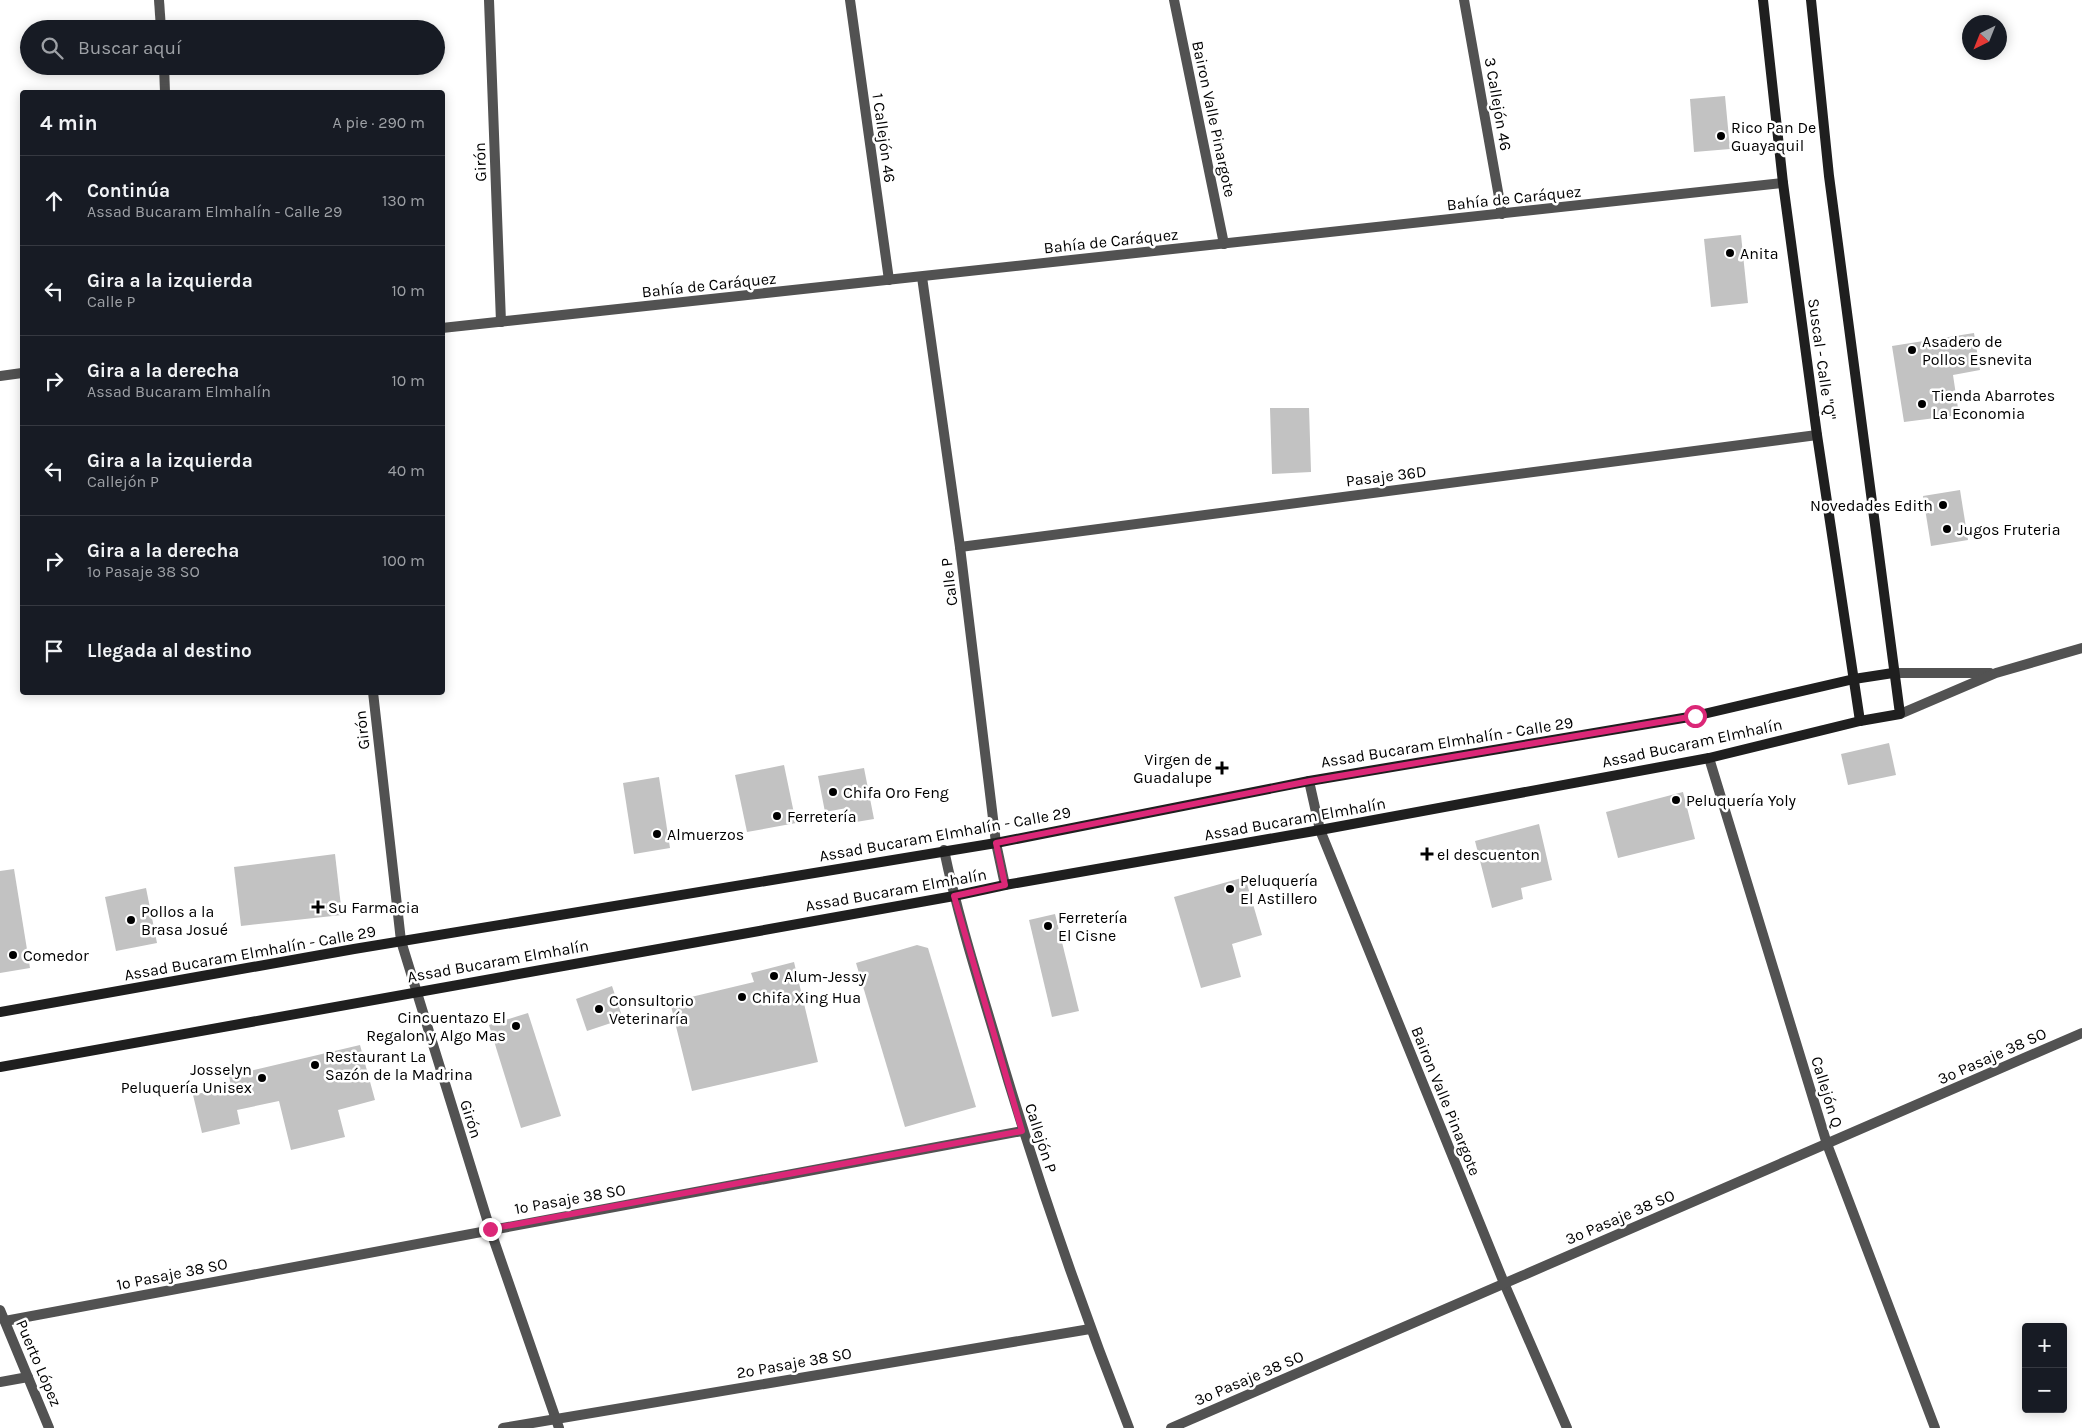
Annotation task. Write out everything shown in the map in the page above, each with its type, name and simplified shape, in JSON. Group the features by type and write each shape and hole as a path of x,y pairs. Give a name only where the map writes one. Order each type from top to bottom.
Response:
{"main road":[{"name":"Suscal - Calle \"Q\"","path":"1763,0 1783,184 1817,435 1860,721"},
{"name":"Suscal - Calle \"Q\"","path":"1811,0 1828,176 1900,714"},
{"name":"Assad Bucaram Elmhalín - Calle 29","path":"0,1012 401,941 944,850 996,843 1310,781 1695,716 1854,679 1893,673"},
{"name":"Assad Bucaram Elmhalín","path":"0,1067 415,991 954,896 1005,885 1320,830 1709,758 1860,721 1900,714"}],"street":[{"path":"159,0 160,20"},
{"name":"Girón","path":"488,0 501,322"},
{"name":"1 Callejón 46","path":"850,0 889,280"},
{"name":"Bairon Valle Pinargote","path":"1174,0 1224,244"},
{"name":"3 Callejón 46","path":"1464,0 1502,214"},
{"path":"165,75 166,90"},
{"name":"Bahía de Caráquez","path":"445,328 1783,184"},
{"name":"Calle P","path":"922,277 960,547 996,843 1005,885"},
{"path":"0,376 20,373"},
{"name":"Pasaje 36D","path":"960,547 1817,435"},
{"name":"Assad Bucaram Elmhalín","path":"1900,714 1996,673 2082,648"},
{"name":"Assad Bucaram Elmhalín","path":"1893,673 1996,673"},
{"name":"Girón","path":"373,695 401,941 490,1229 557,1423"},
{"name":"Callejón Q","path":"1709,758 1827,1144 1935,1428"},
{"name":"Bairon Valle Pinargote","path":"1310,781 1320,830 1504,1283 1567,1428"},
{"name":"Callejón P","path":"944,850 954,896 1022,1131 1090,1329 1129,1428"},
{"name":"3º Pasaje 38 SO","path":"1171,1428 2082,1033"},
{"name":"1º Pasaje 38 SO","path":"5,1321 1022,1131"},
{"name":"Puerto López","path":"0,1310 49,1428"},
{"name":"2º Pasaje 38 SO","path":"502,1428 557,1423 1090,1329"},
{"path":"0,1382 28,1377"}],"building":[{"path":"1725,96 1730,149 1694,152 1690,99"},
{"path":"1741,235 1748,303 1711,307 1704,239"},
{"path":"1974,333 1980,370 1953,375 1959,415 1904,422 1892,346"},
{"path":"1270,408 1309,408 1311,472 1272,474"},
{"path":"1960,490 1968,540 1931,546 1923,496"},
{"path":"1889,743 1896,775 1848,785 1841,754"},
{"path":"784,765 796,823 747,832 735,775"},
{"path":"864,768 874,819 850,823 847,808 825,812 818,776"},
{"path":"659,777 670,848 634,854 623,783"},
{"path":"1683,792 1695,839 1618,858 1606,812"},
{"path":"1539,824 1552,880 1521,888 1523,899 1492,908 1475,841"},
{"path":"335,854 342,915 241,926 234,867"},
{"path":"14,869 30,968 0,973 0,871"},
{"path":"1245,877 1262,935 1232,944 1241,977 1201,988 1174,897"},
{"name":"Pollos a la Brasa Josué","path":"146,888 157,943 116,951 105,897"},
{"path":"1055,914 1079,1011 1052,1017 1029,920"},
{"path":"917,945 928,948 976,1107 905,1127 856,963"},
{"path":"794,962 818,1062 692,1091 670,1002 754,982 751,973"},
{"name":"Consultorio Veterinaría","path":"612,986 623,1019 587,1031 576,999"},
{"path":"528,1013 561,1116 521,1128 489,1025"},
{"path":"360,1045 375,1100 338,1110 345,1137 291,1150 279,1101 237,1110 240,1124 202,1133 193,1095 231,1086 229,1076"}],"place":[{"name":"Rico Pan De Guayaquil","path":"1721,136"},
{"name":"Anita","path":"1730,253"},
{"name":"Asadero de Pollos Esnevita","path":"1912,350"},
{"name":"Tienda Abarrotes La Economia","path":"1922,404"},
{"name":"Novedades Edith","path":"1943,505"},
{"name":"Jugos Fruteria","path":"1947,529"},
{"name":"Virgen de Guadalupe","path":"1222,768"},
{"name":"Chifa Oro Feng","path":"833,792"},
{"name":"Peluquería Yoly","path":"1676,800"},
{"name":"Ferretería","path":"777,816"},
{"name":"Almuerzos","path":"657,834"},
{"name":"el descuenton","path":"1427,854"},
{"name":"Peluquería El Astillero","path":"1230,889"},
{"name":"Su Farmacia","path":"318,907"},
{"name":"Pollos a la Brasa Josué","path":"131,920"},
{"name":"Ferretería El Cisne","path":"1048,926"},
{"name":"Comedor","path":"13,955"},
{"name":"Alum-Jessy","path":"774,976"},
{"name":"Chifa Xing Hua","path":"742,997"},
{"name":"Consultorio Veterinaría","path":"599,1009"},
{"name":"Cincuentazo El Regalon y Algo Mas","path":"516,1026"},
{"name":"Restaurant La Sazón de la Madrina","path":"315,1065"},
{"name":"Josselyn Peluquería Unisex","path":"262,1078"}],"route":[{"path":"490,1229 1022,1131 954,896 1005,885 996,843 1310,781 1695,716"}]}
